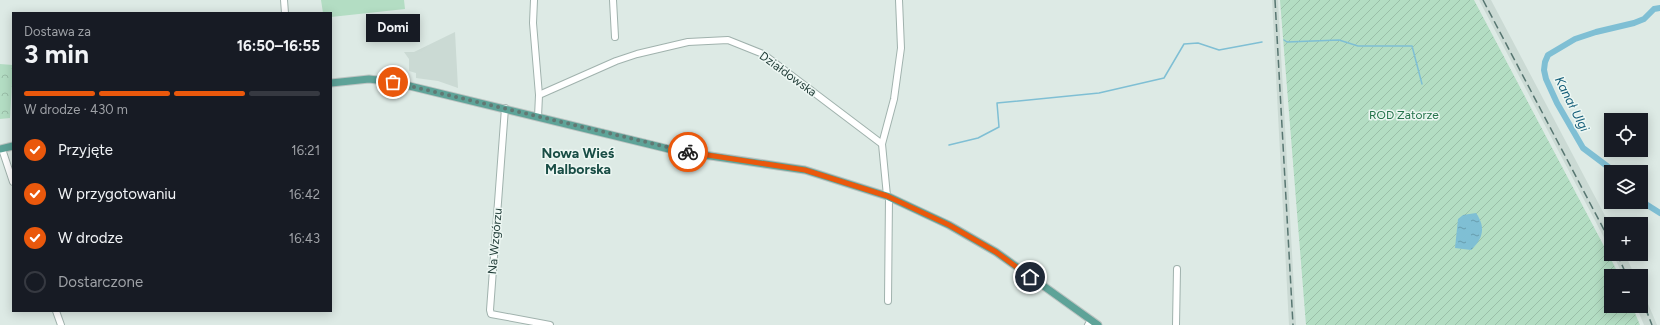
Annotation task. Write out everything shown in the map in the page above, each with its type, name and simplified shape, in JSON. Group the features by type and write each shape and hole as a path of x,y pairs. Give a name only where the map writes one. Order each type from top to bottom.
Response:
{"main road":[{"path":"332,83 370,79 393,82 677,151 805,170 888,196 949,225 996,252 1090,322 1098,325"},
{"path":"1,149 12,146"}],"street":[{"path":"284,0 285,12"},
{"path":"534,0 533,23 540,95 538,117"},
{"path":"613,0 615,37"},
{"path":"888,301 888,196 882,144 894,99 902,48 899,0"},
{"name":"Działdowska","path":"540,95 616,61 637,54 688,42 728,40 763,54 882,144"},
{"name":"Na Wzgórzu","path":"505,108 490,310 491,314 550,325"},
{"path":"1,149 12,179"},
{"path":"1176,325 1177,269"},
{"path":"56,312 61,325"}],"shaded area":[{"path":"1272,0 1278,0 1296,325 1289,325"},
{"path":"1479,0 1491,0 1606,217 1604,217 1604,238"},
{"path":"455,32 458,88 438,81 416,78 416,73 409,71 409,59 404,52 414,52"},
{"path":"1616,261 1628,261 1632,269 1620,269"},
{"path":"1648,304 1657,325 1644,325 1639,313 1648,313"}],"green space":[{"path":"321,0 404,0 405,9 332,17 332,12 323,12"},
{"name":"ROD Zatorze","path":"1280,0 1474,0 1604,246 1604,261 1612,261 1616,269 1604,269 1604,313 1635,313 1640,325 1306,325"},
{"path":"0,64 12,65 10,118 0,119"}],"water":[{"path":"1476,213 1482,228 1482,233 1478,242 1471,250 1455,248 1458,219 1463,215"}],"waterway":[{"name":"Kanał Ulgi","path":"1606,165 1583,148 1557,103 1546,79 1544,70 1545,62 1548,55 1575,39 1596,32 1634,23 1644,19 1654,9 1660,8"},
{"path":"1284,40 1287,42 1339,40 1358,46 1412,46 1422,84"},
{"path":"949,145 978,138 999,127 997,103 1099,93 1164,78 1184,44 1198,43 1219,50 1262,42"},
{"name":"Kanał Ulgi","path":"1648,205 1660,213"}],"railway":[{"path":"1275,0 1293,325"},
{"path":"1483,0 1604,230"},
{"path":"1620,261 1624,269"},
{"path":"1647,313 1652,325"}],"way so far":[{"path":"393,82 677,151 688,152"}],"place":[{"name":"Domi","path":"393,82"}],"district":[{"name":"Nowa Wieś Malborska","path":"578,162"}],"route":[{"path":"688,152 805,170 887,196 949,225 996,252 1030,277"}]}
